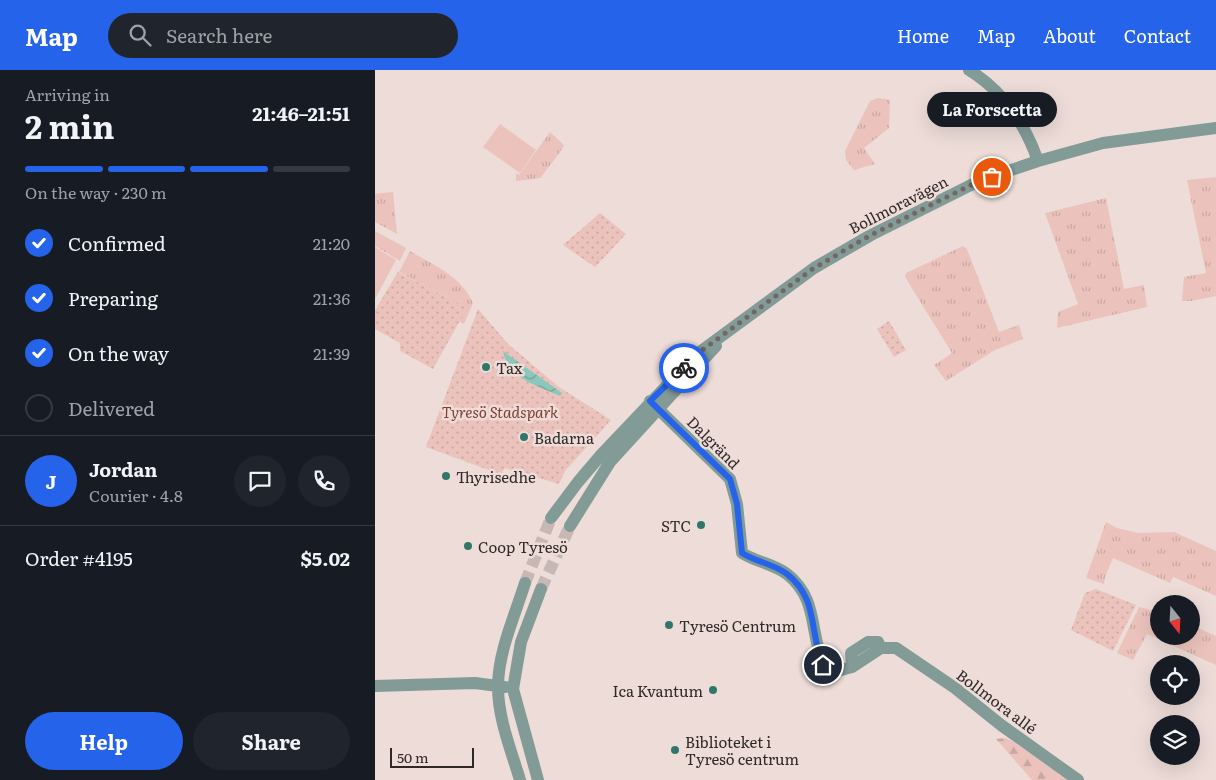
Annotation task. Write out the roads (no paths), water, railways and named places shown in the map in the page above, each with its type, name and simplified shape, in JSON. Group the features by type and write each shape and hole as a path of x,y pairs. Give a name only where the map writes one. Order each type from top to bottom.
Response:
{"street":[{"path":"969,70 986,82 1012,109 1031,139 1039,161"},
{"name":"Bollmoravägen","path":"551,518 578,482 731,329 814,268 871,235 979,181 1039,161 1103,143 1216,128"},
{"name":"Bollmoravägen","path":"569,526 610,462 654,405"},
{"name":"Dalgränd","path":"654,405 730,479 737,504 742,553 787,574 799,586 809,602 818,650 823,665 835,670 852,667 881,648 897,648"},
{"path":"520,780 500,712 498,685 505,650 525,583"},
{"path":"538,780 513,689 521,642 541,589"},
{"name":"Bollmora allé","path":"897,648 955,688 1001,725 1078,780"},
{"path":"375,686 467,683 498,685 513,689"}],"water":[{"path":"503,351 562,393 560,396 525,380 517,374 506,360"}],"tunnel":[{"path":"525,583 551,518"},
{"path":"541,589 570,526"}],"place":[{"name":"La Forscetta","path":"992,177"},
{"name":"Tax","path":"486,367"},
{"name":"Badarna","path":"524,437"},
{"name":"Thyrisedhe","path":"446,476"},
{"name":"STC","path":"701,525"},
{"name":"Coop Tyresö","path":"468,546"},
{"name":"Tyresö Centrum","path":"669,625"},
{"name":"Ica Kvantum","path":"713,690"},
{"name":"Biblioteket i Tyresö centrum","path":"675,750"}],"park label":[{"name":"Tyresö Stadspark","path":"500,411"}]}
